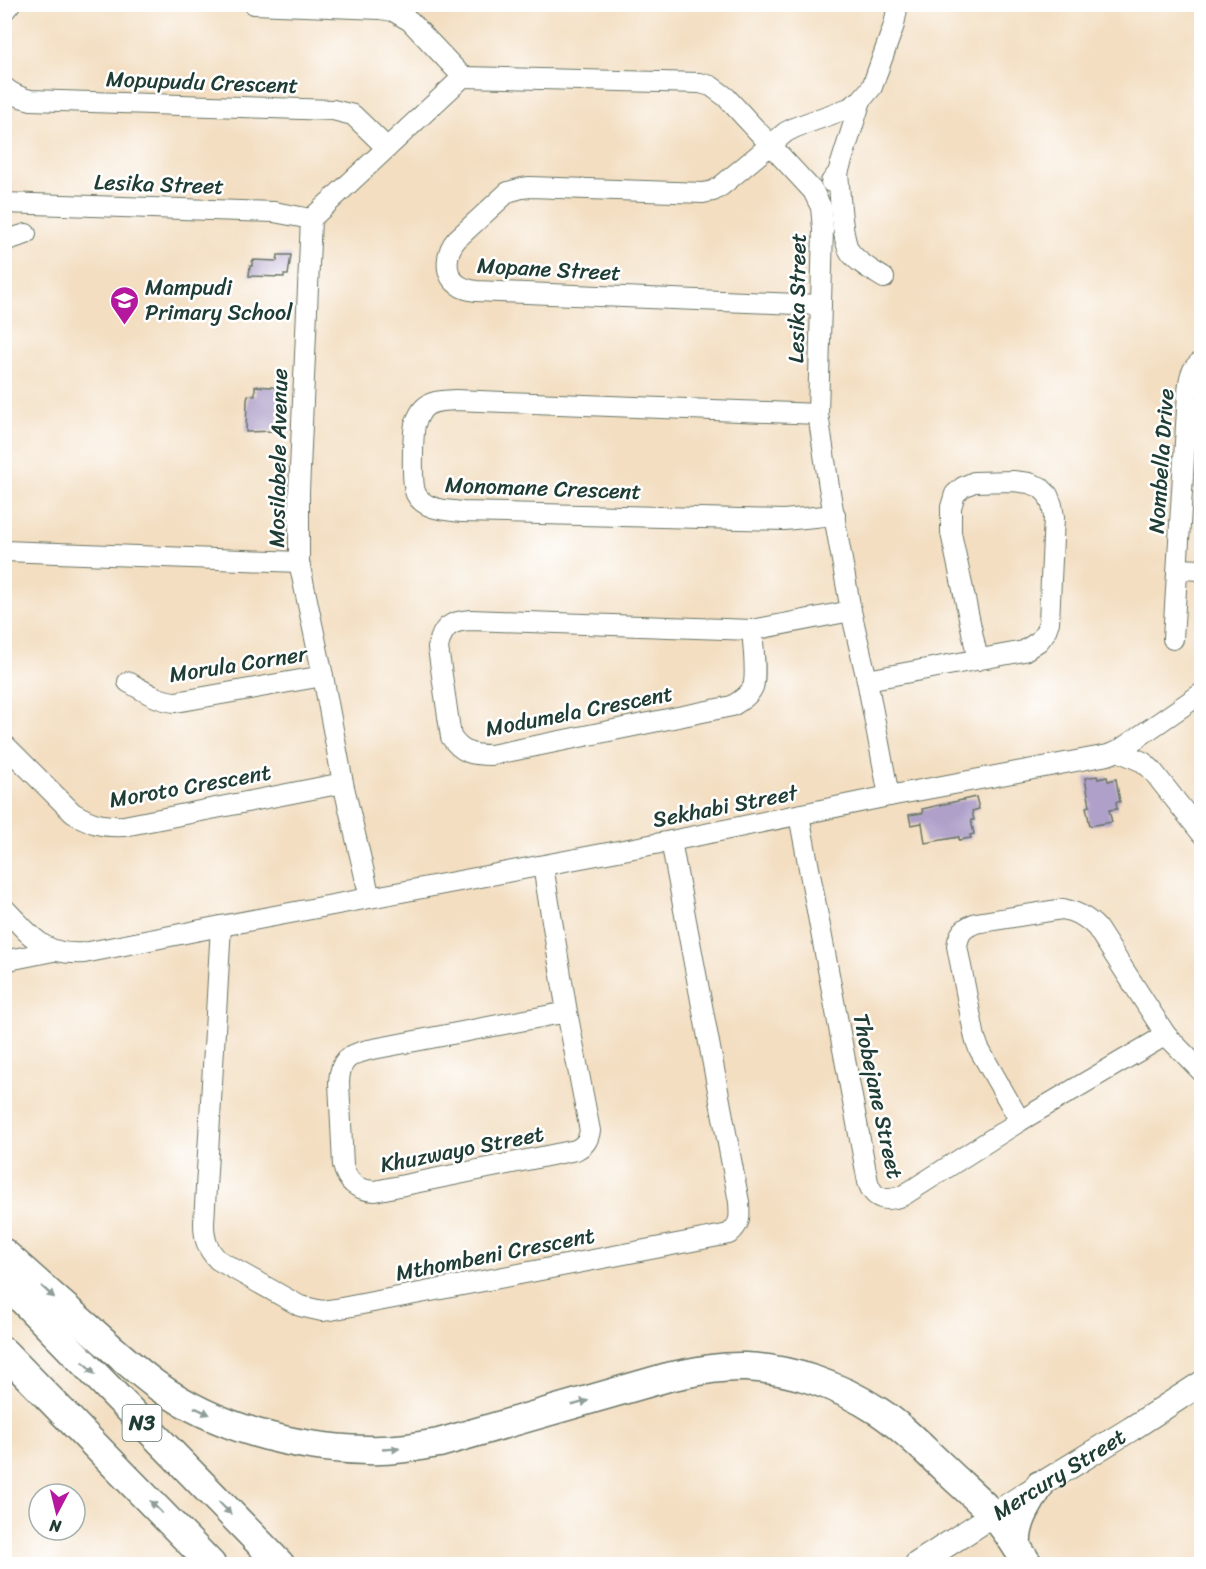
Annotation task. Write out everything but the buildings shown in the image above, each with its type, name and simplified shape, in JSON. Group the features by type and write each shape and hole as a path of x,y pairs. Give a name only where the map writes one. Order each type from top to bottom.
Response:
{"highway":[{"path":"4,1253 156,1385 188,1405 230,1425 304,1444 337,1449 368,1450 407,1448 439,1443 668,1377 698,1371 746,1367 813,1380 858,1399 903,1430 994,1515 1022,1556"},
{"name":"N3","path":"4,1281 280,1564"},
{"name":"N3","path":"4,1352 211,1564"},
{"path":"1022,1556 1016,1536 1020,1520 1040,1485"}],"main road":[{"name":"Mercury Street","path":"917,1564 1202,1383"}],"street":[{"path":"4,11 10,4"},
{"path":"254,4 393,11 410,21 463,77 311,219"},
{"path":"818,200 838,172 861,100 872,87 894,25 898,4"},
{"name":"Lesika Street","path":"463,77 700,83 711,86 726,97 813,191 823,217 818,414 852,611 889,796"},
{"name":"Mopupudu Crescent","path":"4,87 19,98 32,100 333,110 353,115 387,148"},
{"name":"Mopane Street","path":"821,305 476,291 465,289 453,280 448,258 452,244 514,189 703,193 713,191 786,132 849,108 861,100"},
{"path":"838,172 845,239 849,252 862,264 884,278"},
{"name":"Lesika Street","path":"4,202 274,212 311,219"},
{"name":"Mosilabele Avenue","path":"311,219 299,492 299,562 343,783 370,898"},
{"path":"4,241 26,234"},
{"name":"Nombella Drive","path":"1173,639 1188,393 1191,371 1202,361"},
{"name":"Monomane Crescent","path":"818,414 439,401 423,409 416,424 413,482 416,494 424,502 434,508 462,512 784,520 835,515"},
{"path":"867,680 978,660 1024,651 1039,641 1049,622 1054,517 1048,495 1040,487 1029,483 974,482 963,487 956,494 951,507 951,533 978,660"},
{"path":"4,550 299,562"},
{"path":"1178,570 1202,570"},
{"name":"Modumela Crescent","path":"752,630 753,686 748,695 732,706 491,755 477,755 466,751 451,737 438,648 444,630 459,621 752,630 852,611"},
{"name":"Morula Corner","path":"128,682 156,698 176,702 323,676"},
{"path":"1118,751 1202,693"},
{"name":"Moroto Crescent","path":"4,744 72,813 99,826 124,826 343,783"},
{"path":"1118,751 1143,762 1151,769 1202,834"},
{"name":"Sekhabi Street","path":"4,961 52,951 84,953 799,816 889,796 1108,755 1118,751"},
{"name":"Thobejane Street","path":"799,816 871,1190 877,1197 894,1199 904,1195 1020,1121 1166,1035"},
{"name":"Mthombeni Crescent","path":"221,926 204,1223 206,1245 218,1260 300,1306 322,1311 336,1309 729,1234 735,1228 740,1221 739,1202 671,841"},
{"name":"Khuzwayo Street","path":"543,866 567,1012 590,1131 588,1139 576,1150 375,1191 359,1188 345,1176 340,1123 339,1072 349,1056 368,1050 567,1012"},
{"path":"4,908 39,943 52,951"},
{"path":"1020,1121 975,1038 957,946 958,937 962,931 976,923 1063,909 1083,916 1096,928 1166,1035 1202,1072"}],"place":[{"name":"Mampudi Primary School","path":"124,326"}]}
